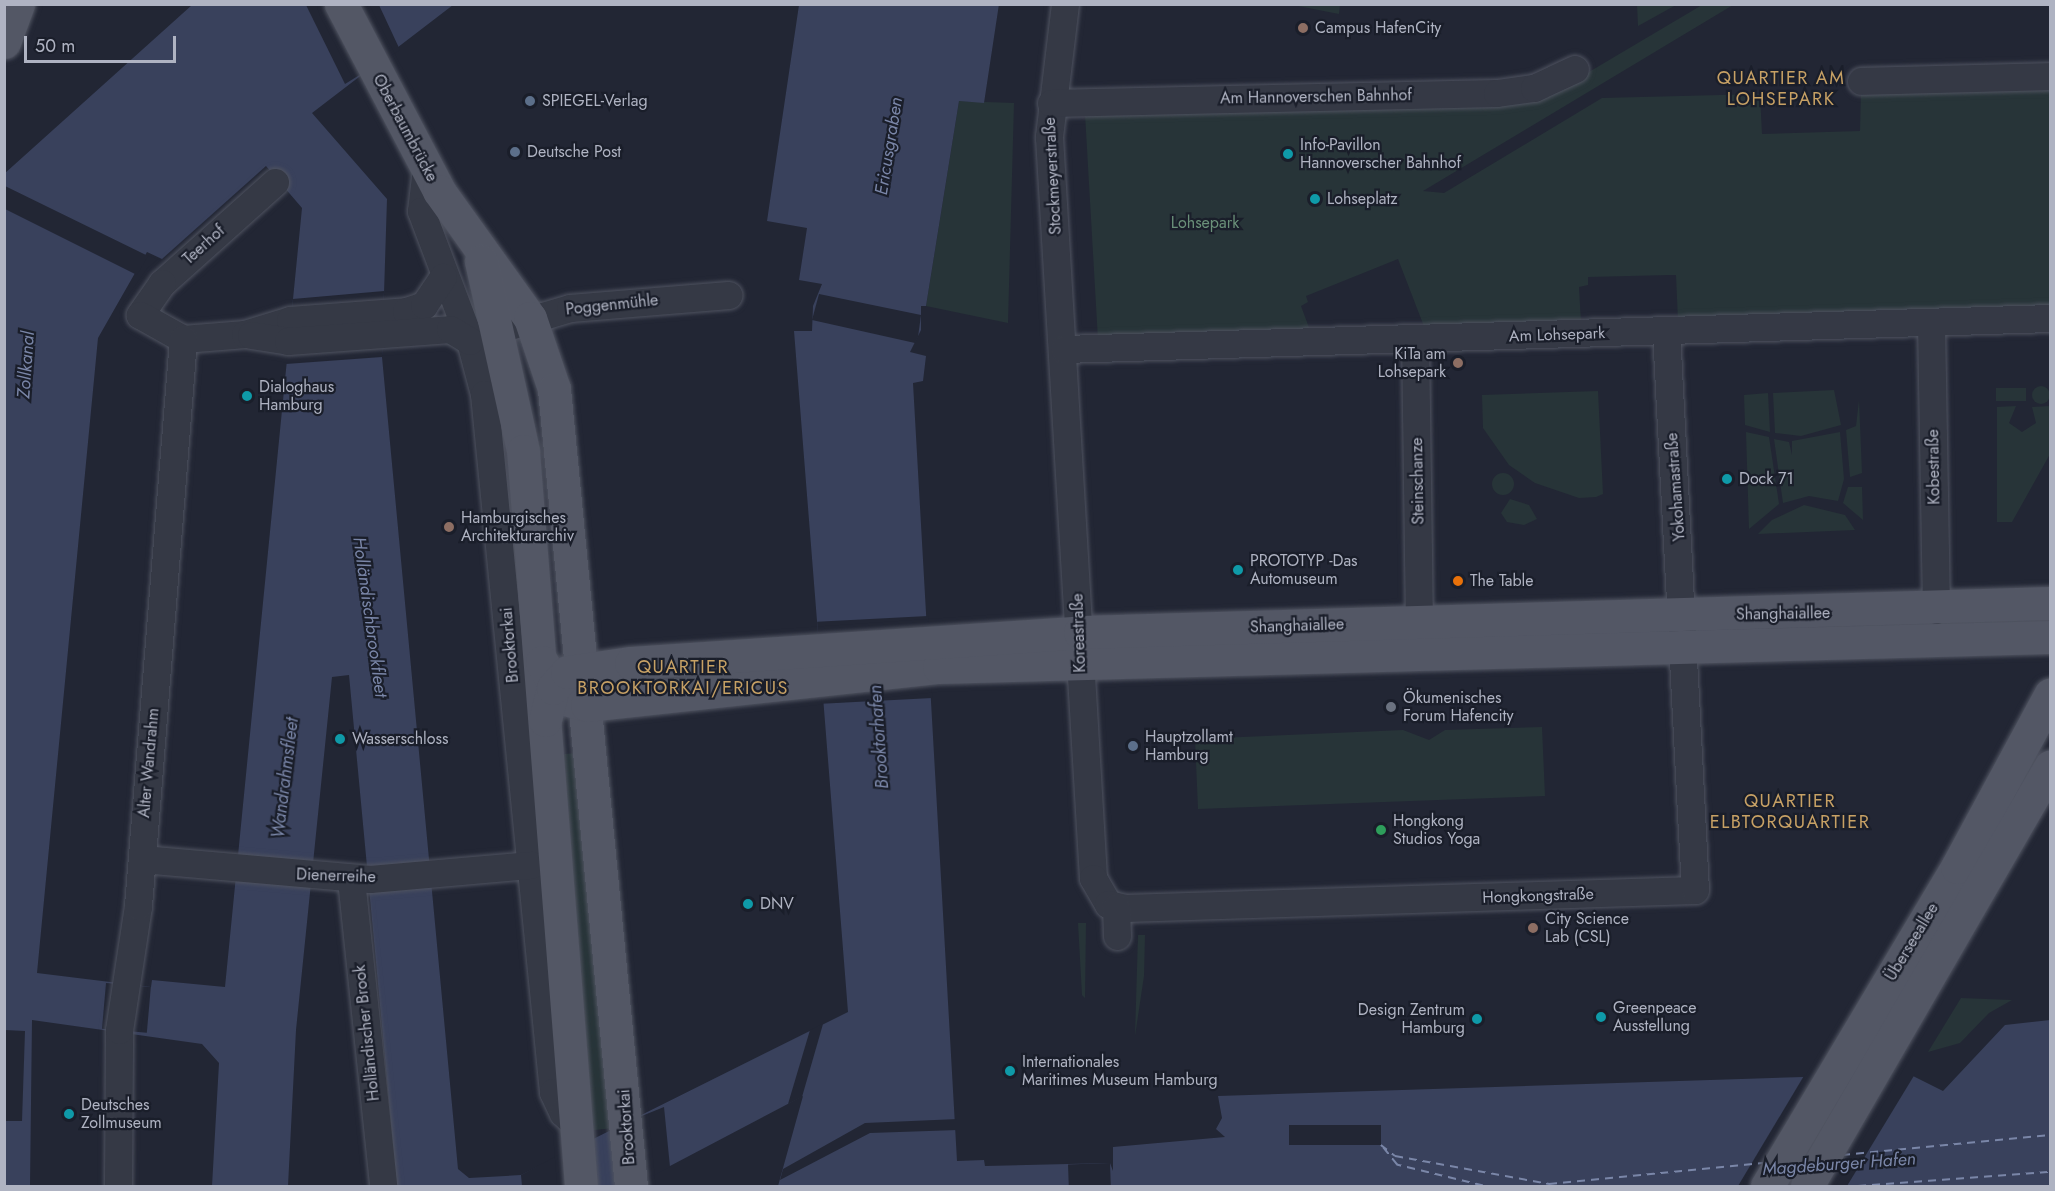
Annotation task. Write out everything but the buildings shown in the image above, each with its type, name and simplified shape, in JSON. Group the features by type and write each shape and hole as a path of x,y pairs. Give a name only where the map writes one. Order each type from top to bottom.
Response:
{"main road":[{"path":"4,42 18,4"},
{"name":"Oberbaumbrücke","path":"341,4 371,66 426,168 477,248 530,318"},
{"name":"Oberbaumbrücke","path":"477,248 485,335"},
{"name":"Brooktorkai","path":"530,318 560,416 627,1118 631,1186"},
{"name":"Brooktorkai","path":"485,335 523,451 548,675"},
{"name":"Shanghaiallee","path":"1080,647 1685,630 2049,603"},
{"name":"Shanghaiallee","path":"794,666 587,705 569,702 548,675 567,672 583,666 794,666 1419,622 2050,637"},
{"path":"548,675 544,720 581,1186"},
{"name":"Überseeallee","path":"1767,1186 1853,1044 2050,695"},
{"name":"Überseeallee","path":"1807,1186 1892,1044 2050,766"}],"street":[{"name":"Stockmeyerstraße","path":"1064,349 1051,103 1065,4"},
{"name":"Am Hannoverschen Bahnhof","path":"1051,103 1497,93 1534,88 1575,69"},
{"path":"1861,81 2050,76"},
{"name":"Brooktorkai","path":"426,168 421,211 442,277 485,335 484,394 553,1092 577,1134"},
{"name":"Teerhof","path":"183,339 140,315 162,283 275,182"},
{"path":"386,324 424,304 442,277"},
{"name":"Poggenmühle","path":"485,335 530,318 570,308 728,295"},
{"name":"Am Lohsepark","path":"1064,349 2050,318"},
{"name":"Kobestraße","path":"1931,323 1936,610"},
{"path":"183,339 386,324 450,329 485,335"},
{"name":"Yokohamastraße","path":"1666,331 1685,630"},
{"name":"Alter Wandrahm","path":"118,1186 119,1030 123,985 142,859 183,339"},
{"name":"Steinschanze","path":"1415,339 1419,622"},
{"name":"Koreastraße","path":"1064,349 1092,878 1102,900 1125,907"},
{"name":"Hongkongstraße","path":"1125,907 1695,890 1685,630"},
{"name":"Dienerreihe","path":"142,859 360,879 531,865"},
{"name":"Holländischer Brook","path":"360,879 383,1186"},
{"path":"1118,936 1125,907"}],"green space":[{"path":"1293,4 1340,5 1339,14"},
{"path":"1637,4 1676,4 1676,5 1638,26"},
{"name":"Lohsepark","path":"1702,5 1733,5 1423,191 1444,193 1602,98 1760,94 1762,134 1860,131 1861,90 2050,86 2050,310 1678,321 1676,275 1588,277 1588,285 1579,287 1581,323 1425,329 1398,259 1306,296 1308,302 1301,306 1311,333 1098,340 1085,114 1536,97 1540,101"},
{"path":"959,101 1014,103 1008,323 926,306"},
{"path":"2041,386 2047,389 2050,395 2047,401 2041,404 2035,401 2032,395 2035,389"},
{"path":"1996,388 2026,388 2026,401 1996,401"},
{"path":"1834,390 1841,425 1801,436 1775,433 1773,393"},
{"path":"1598,391 1603,494 1596,497 1579,498 1535,483 1509,465 1483,428 1482,395"},
{"path":"1768,393 1770,432 1745,425 1744,395"},
{"path":"1859,400 1862,473 1850,477 1846,430 1856,426"},
{"path":"2016,406 2009,423 2022,432 2036,423 2032,407 2050,406 2050,454 2012,522 1997,522 1997,407"},
{"path":"1746,432 1769,437 1779,504 1749,529"},
{"path":"1840,432 1844,479 1838,501 1809,496 1783,503 1774,439 1789,442 1792,455 1792,441"},
{"path":"1503,473 1511,476 1514,484 1511,492 1503,495 1495,492 1492,484 1495,476"},
{"path":"1848,487 1862,487 1863,520 1843,503"},
{"path":"1510,499 1529,505 1537,519 1524,525 1507,522 1501,513"},
{"path":"1804,505 1845,515 1855,530 1758,534 1772,520"},
{"path":"1542,727 1545,796 1198,809 1195,739 1403,730 1429,740 1445,730"},
{"path":"577,753 610,1129 589,1130 556,755"},
{"path":"1078,923 1086,923 1085,998 1082,995"},
{"path":"1138,935 1145,935 1144,976 1135,1036"},
{"path":"1961,998 2012,1000 1989,1013 1960,1043 1928,1052"}],"water":[{"path":"999,4 984,103 959,101 926,306 921,306 921,330 910,352 926,356 923,381 913,383 957,1161 984,1160 985,1166 1110,1163 1113,1171 1113,1147 1225,1137 1216,1129 1222,1118 1218,1096 1803,1077 1913,1076 1943,1091 2005,1025 2050,1020 2050,1186 778,1186 803,1096 632,1186 397,1186 349,675 332,677 296,1030 288,1186 212,1186 219,1063 202,1044 32,1020 30,1186 5,1186 4,174 192,5 453,5 312,113 387,199 382,357 458,1169 469,1178 521,1175 848,1012 794,331 812,331 813,306 822,284 799,280 807,228 767,221 799,5","holes":["266,166 302,208 225,987 152,980 151,987 37,973 98,338 147,252 162,259"]}],"pier":[{"path":"306,5 379,5 400,50 345,84"},
{"path":"5,186 146,255 163,261 148,256 137,275 5,209"},
{"path":"384,291 382,357 286,364 293,299"},
{"path":"819,294 921,315 918,337 915,343 812,320"},
{"path":"928,616 932,698 821,704 817,622"},
{"path":"106,983 151,987 147,1033 102,1029"},
{"path":"823,1024 802,1097 788,1104 810,1030"},
{"path":"5,1030 25,1031 22,1121 5,1121"},
{"path":"1805,1074 1852,1074 1784,1186 1738,1186"},
{"path":"1855,1074 1915,1074 1847,1186 1787,1186"},
{"path":"664,1107 670,1167 632,1186 612,1128"},
{"path":"958,1119 958,1130 870,1133 780,1180 783,1169 865,1123"},
{"path":"1289,1125 1381,1125 1381,1145 1289,1145"},
{"path":"590,1138 593,1186 522,1186 521,1175"},
{"path":"1110,1163 1111,1186 1069,1186 1068,1164"}],"ferry route":[{"path":"1842,1155 2050,1135"},
{"path":"1483,1186 1397,1165 1381,1145 1395,1156 1549,1184 1763,1163"},
{"path":"1858,1186 2050,1172"}],"place":[{"name":"Campus HafenCity","path":"1303,28"},
{"name":"SPIEGEL-Verlag","path":"530,101"},
{"name":"Deutsche Post","path":"515,152"},
{"name":"Info-Pavillon Hannoverscher Bahnhof","path":"1288,154"},
{"name":"Lohseplatz","path":"1315,199"},
{"name":"KiTa am Lohsepark","path":"1458,363"},
{"name":"Dialoghaus Hamburg","path":"247,396"},
{"name":"Dock 71","path":"1727,479"},
{"name":"Hamburgisches Architekturarchiv","path":"449,527"},
{"name":"PROTOTYP -Das Automuseum","path":"1238,570"},
{"name":"The Table","path":"1458,581"},
{"name":"Ökumenisches Forum Hafencity","path":"1391,707"},
{"name":"Wasserschloss","path":"340,739"},
{"name":"Hauptzollamt Hamburg","path":"1133,746"},
{"name":"Hongkong Studios Yoga","path":"1381,830"},
{"name":"DNV","path":"748,904"},
{"name":"City Science Lab (CSL)","path":"1533,928"},
{"name":"Greenpeace Ausstellung","path":"1601,1017"},
{"name":"Design Zentrum Hamburg","path":"1477,1019"},
{"name":"Internationales Maritimes Museum Hamburg","path":"1010,1071"},
{"name":"Deutsches Zollmuseum","path":"69,1114"}],"district":[{"name":"QUARTIER AM LOHSEPARK","path":"1781,89"},
{"name":"QUARTIER BROOKTORKAI/ERICUS","path":"683,678"},
{"name":"QUARTIER ELBTORQUARTIER","path":"1790,812"}],"water label":[{"name":"Ericusgraben","path":"889,146"},
{"name":"Zollkanal","path":"26,365"},
{"name":"Holländischbrookfleet","path":"370,617"},
{"name":"Brooktorhafen","path":"879,737"},
{"name":"Wandrahmsfleet","path":"285,778"},
{"name":"Magdeburger Hafen","path":"1839,1164"}]}
